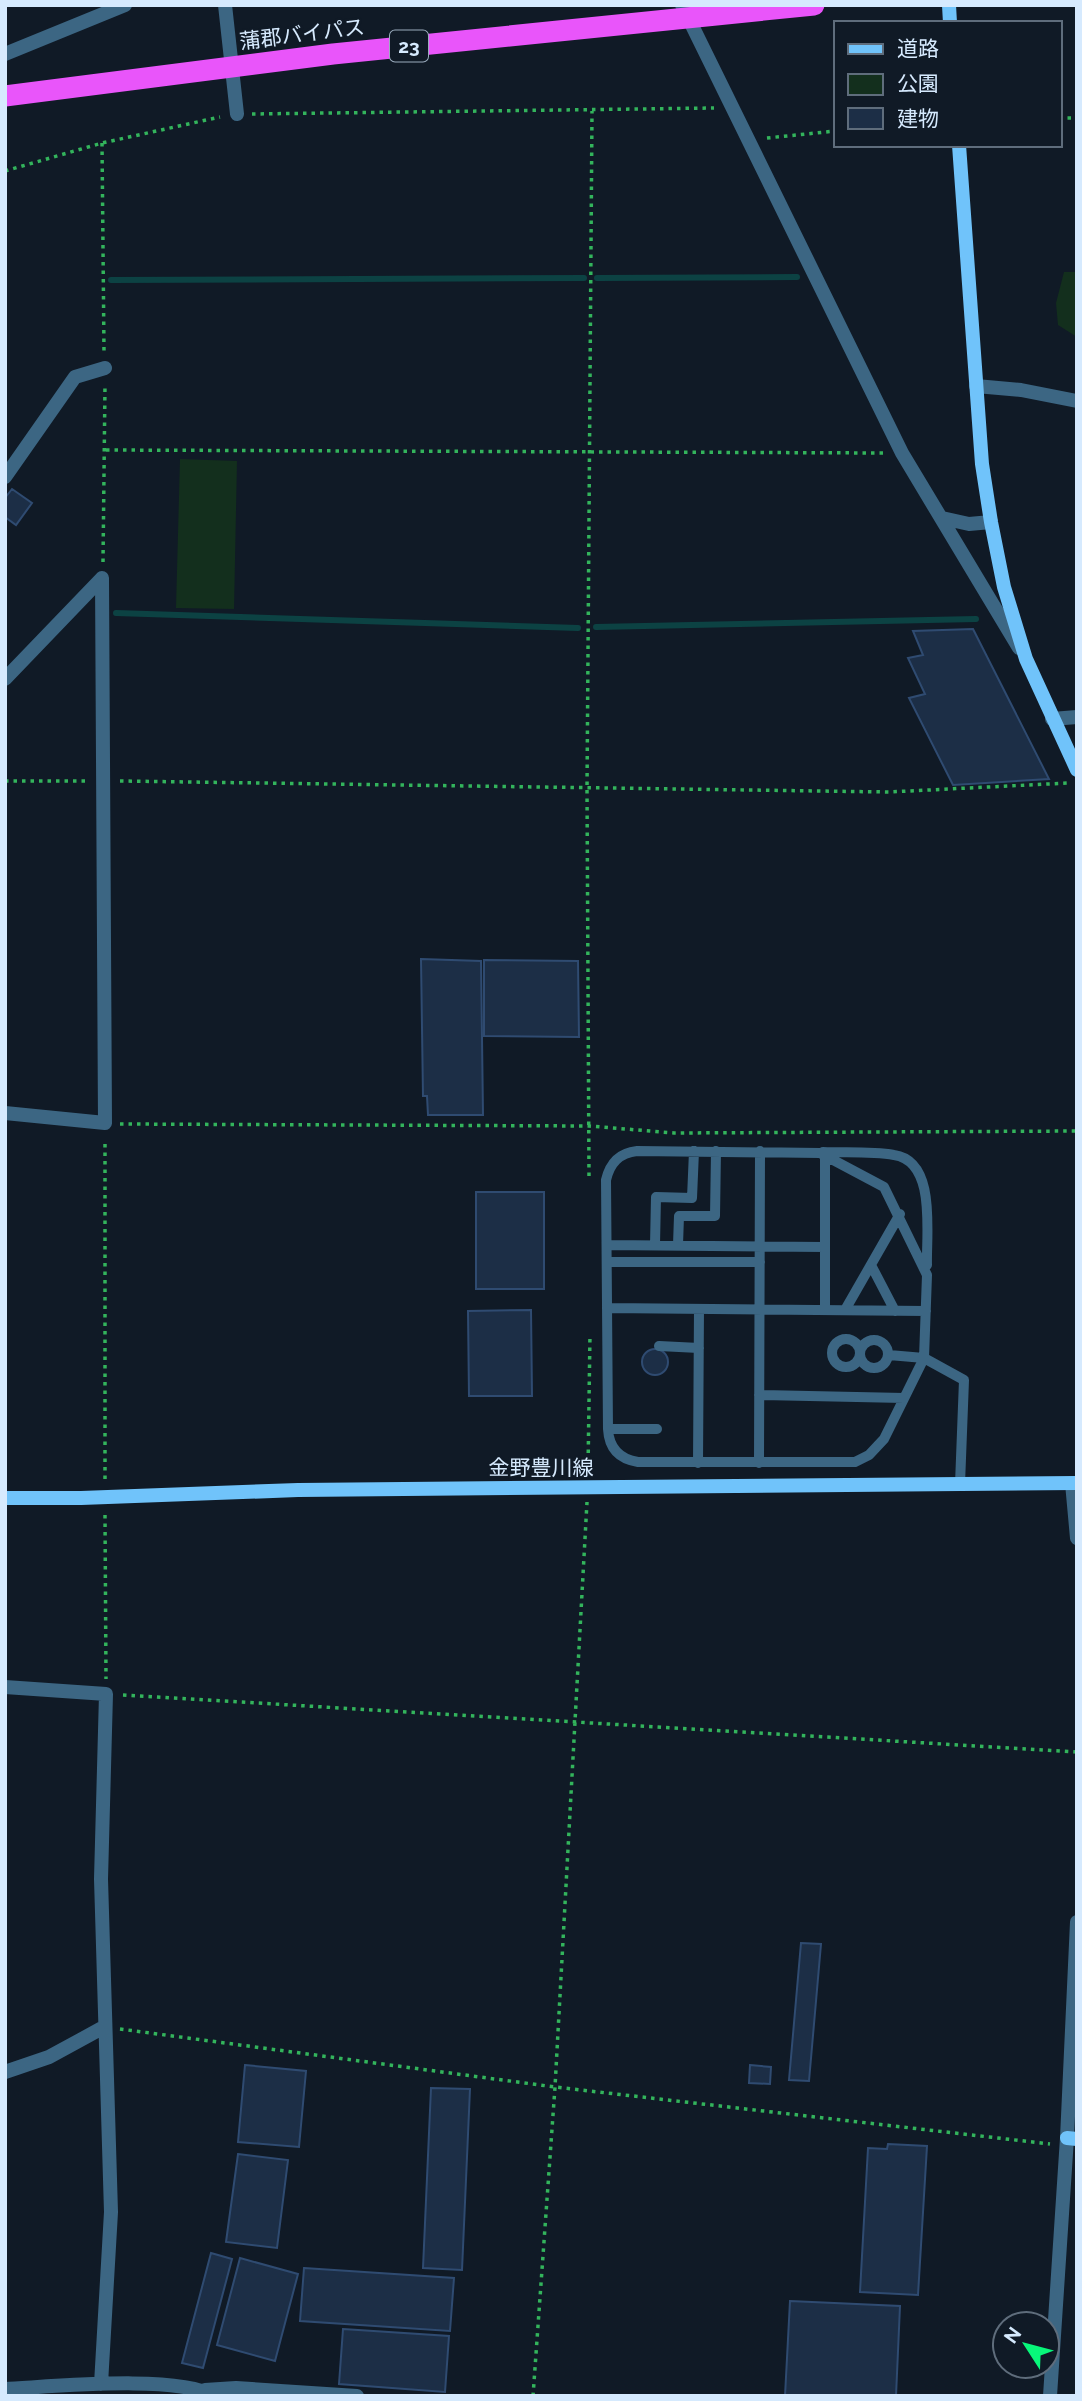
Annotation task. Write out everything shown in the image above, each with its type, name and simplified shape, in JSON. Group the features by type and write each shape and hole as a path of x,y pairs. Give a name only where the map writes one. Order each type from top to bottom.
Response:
{"highway":[{"name":"蒲郡バイパス","path":"5,85 388,37 708,5"},
{"name":"蒲郡バイパス","path":"5,96 333,54 814,5"}],"main road":[{"path":"959,147 982,464 991,522 1004,587 1026,659 1077,770"},
{"name":"金野豊川線","path":"5,1498 298,1490 1074,1483"}],"street":[{"path":"5,54 125,5"},
{"path":"225,5 237,114"},
{"path":"682,5 902,453 1026,659"},
{"path":"5,477 75,377 105,368"},
{"path":"976,386 1021,390 1077,401"},
{"path":"942,518 969,524 991,522"},
{"path":"5,679 102,579 105,1124 5,1113"},
{"path":"1052,719 1077,718"},
{"path":"1074,1483 1077,1538"},
{"path":"5,1688 106,1694 101,1879 111,2212 101,2384"},
{"path":"1050,2396 1072,2139 1077,1923"},
{"path":"5,2072 49,2057 104,2027"},
{"path":"5,2389 156,2383 209,2393 236,2388 357,2396"}],"lane":[{"path":"632,1151 760,1151 893,1154 913,1164 924,1185 927,1275 924,1358 877,1448 862,1459 759,1463 627,1460 611,1446 608,1429 606,1180 614,1161 632,1151"},
{"path":"759,1463 760,1151"},
{"path":"810,1151 884,1187 900,1214 927,1275"},
{"path":"655,1245 656,1197 692,1198 694,1152"},
{"path":"678,1245 679,1216 715,1216 716,1152"},
{"path":"825,1156 825,1310"},
{"path":"845,1310 900,1214"},
{"path":"607,1245 825,1247"},
{"path":"607,1262 760,1262"},
{"path":"871,1265 895,1311"},
{"path":"607,1308 926,1311"},
{"path":"698,1463 699,1309"},
{"path":"874,1340 886,1345 889,1355 883,1366 875,1369 865,1365 860,1354 866,1343 874,1340"},
{"path":"659,1346 699,1348"},
{"path":"889,1355 924,1358 964,1380 960,1484"},
{"path":"759,1395 904,1398"},
{"path":"608,1429 657,1429"}],"path":[{"path":"5,171 102,143 237,114 732,108"},
{"path":"589,1178 587,789 593,267 592,111"},
{"path":"747,140 834,131"},
{"path":"106,450 902,453"},
{"path":"5,781 889,792 1077,783"},
{"path":"1077,1131 674,1133 589,1126 105,1124 106,1694 1077,1752"},
{"path":"533,2396 555,2087 588,1486 590,1323"},
{"path":"104,2027 555,2087 1048,2145 1072,2139"}],"green space":[{"path":"1064,272 1077,272 1077,337 1058,325 1056,303"},
{"path":"180,459 237,461 234,609 176,608"}],"building":[{"path":"12,489 32,503 16,525 5,517 5,498"},
{"path":"973,629 1049,779 953,785 909,698 925,694 908,658 923,655 913,631"},
{"path":"421,959 481,961 483,1115 428,1115 427,1096 423,1096"},
{"path":"484,960 578,961 579,1037 484,1036"},
{"path":"476,1192 544,1192 544,1289 476,1289"},
{"path":"531,1310 532,1396 469,1396 468,1311"},
{"path":"655,1349 664,1353 668,1362 664,1371 655,1375 646,1371 642,1362 646,1353"},
{"path":"801,1943 821,1944 809,2081 789,2080"},
{"path":"245,2065 306,2071 299,2147 238,2142"},
{"path":"750,2065 771,2067 770,2084 749,2083"},
{"path":"431,2088 470,2089 462,2270 423,2268"},
{"path":"888,2144 927,2146 918,2295 860,2292 868,2148 887,2149"},
{"path":"238,2154 288,2160 277,2248 226,2242"},
{"path":"211,2253 232,2259 203,2368 182,2363"},
{"path":"240,2258 298,2274 275,2361 217,2345"},
{"path":"304,2268 454,2278 450,2331 300,2321"},
{"path":"790,2301 900,2306 896,2396 785,2396"},
{"path":"343,2329 449,2336 445,2392 339,2384"}],"waterway":[{"path":"597,278 797,277"},
{"path":"111,280 584,278"},
{"path":"116,613 578,628"},
{"path":"596,627 976,619"}]}
